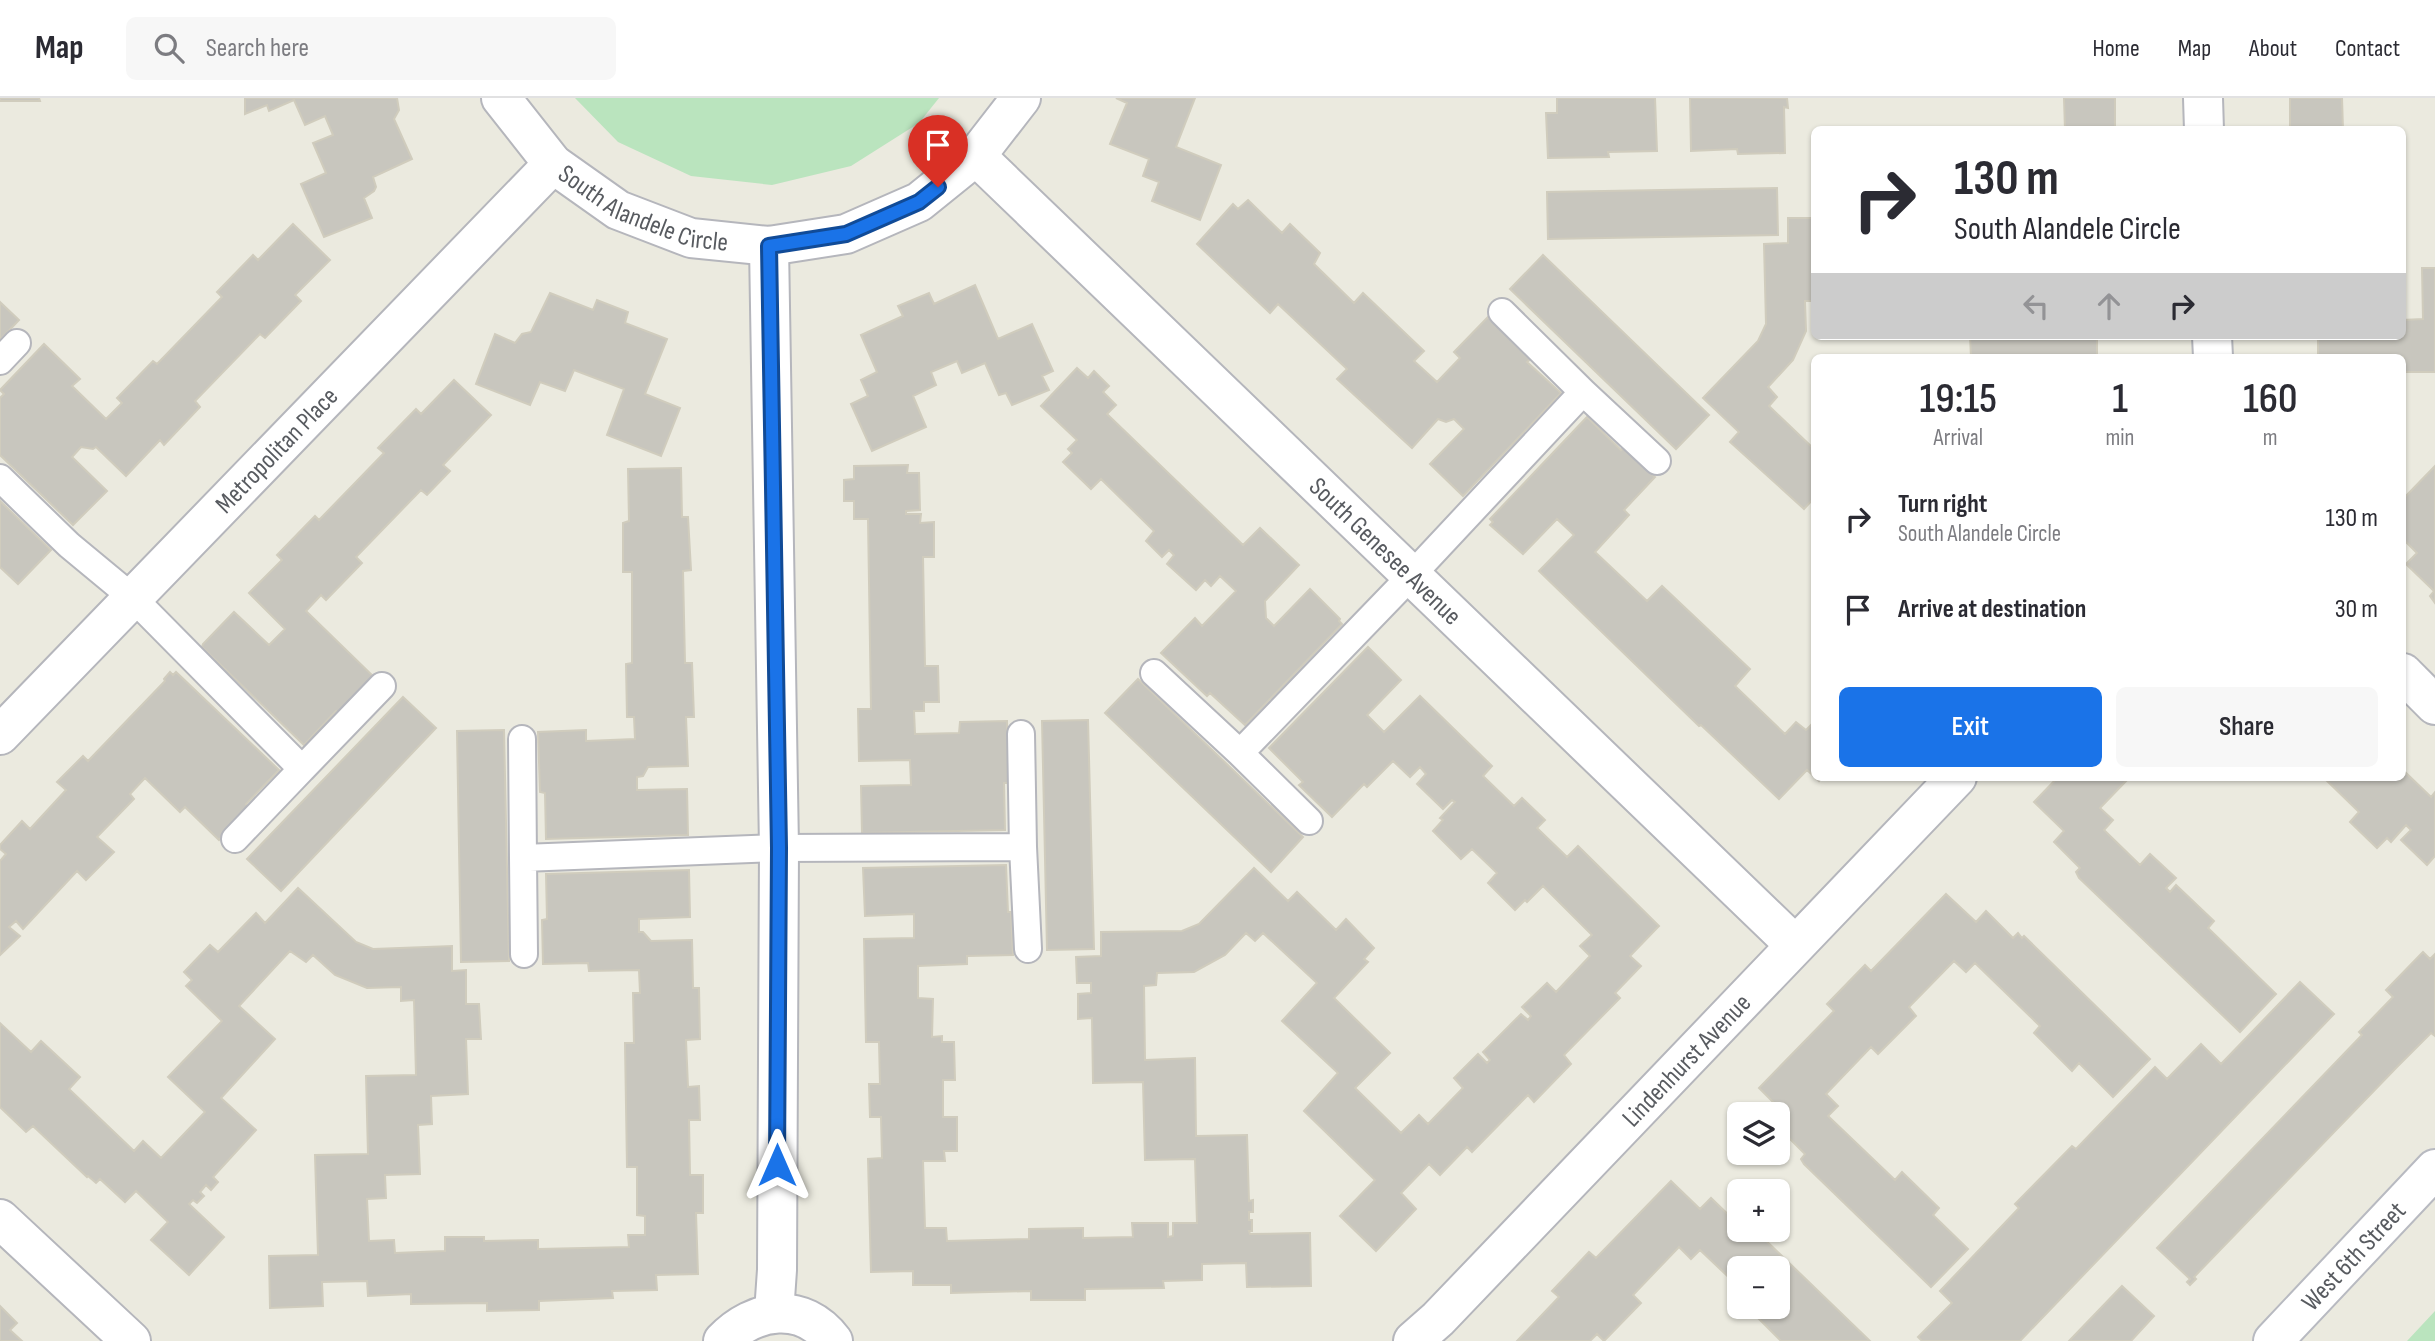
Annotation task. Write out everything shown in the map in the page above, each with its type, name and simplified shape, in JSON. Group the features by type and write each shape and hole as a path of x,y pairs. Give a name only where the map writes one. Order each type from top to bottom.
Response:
{"street":[{"name":"South Alandele Circle","path":"502,98 553,164 618,210 691,238 769,246 846,234 919,202 976,156 1021,98"},
{"path":"2203,98 2204,126"},
{"name":"South Genesee Avenue","path":"976,156 1795,945"},
{"name":"Metropolitan Place","path":"0,735 553,164"},
{"path":"769,246 779,848 777,1256 774,1313"},
{"path":"2406,676 2435,705"},
{"name":"Lindenhurst Avenue","path":"1413,1341 1448,1308 1953,781"},
{"name":"West 6th Street","path":"2273,1341 2435,1170"},
{"path":"0,1219 131,1341"},
{"path":"723,1341 736,1327 754,1318 774,1313 795,1315 815,1324 833,1341"}],"lane":[{"path":"1502,312 1657,461"},
{"path":"1240,753 1410,577 1583,391"},
{"path":"0,478 69,545 133,598 302,769"},
{"path":"1154,673 1309,821"},
{"path":"235,839 382,686"},
{"path":"1021,734 1028,949"},
{"path":"522,739 524,954"},
{"path":"523,858 779,848 1023,847"}],"green space":[{"path":"575,98 939,98 919,123 851,166 772,185 691,176 618,142"},
{"path":"2435,1311 2435,1341 2407,1341"}],"building":[{"path":"0,98 39,98 40,101 0,101"},
{"path":"245,98 397,98 399,110 394,119 412,159 373,177 376,187 364,198 372,218 324,237 301,184 326,173 313,143 333,135 325,116 305,125 294,100 269,111 267,105 245,114"},
{"path":"1116,98 1195,98 1176,147 1221,165 1200,220 1152,201 1159,182 1143,176 1149,159 1110,144 1127,103"},
{"path":"1557,98 1655,98 1657,151 1608,152 1609,157 1548,158 1546,113 1557,113"},
{"path":"1690,98 1787,98 1788,108 1784,107 1785,153 1738,154 1737,149 1691,151"},
{"path":"2064,98 2115,98 2115,126 2065,126"},
{"path":"2290,98 2342,98 2343,126 2290,126"},
{"path":"1777,188 1778,235 1548,239 1547,192"},
{"path":"1248,200 1282,233 1290,224 1320,253 1314,264 1354,303 1363,293 1424,351 1414,361 1437,382 1460,358 1454,352 1488,317 1532,358 1527,362 1561,393 1463,496 1430,464 1464,429 1454,419 1446,422 1438,419 1412,448 1337,379 1347,369 1278,304 1270,313 1197,244 1233,204 1238,209"},
{"path":"1788,218 1811,218 1811,301 1805,301 1806,331 1793,360 1768,387 1777,397 1769,406 1811,446 1811,501 1804,509 1730,442 1739,432 1703,398 1758,341 1766,324 1764,244 1788,243"},
{"path":"293,224 330,260 295,295 301,301 265,338 260,334 195,401 200,407 164,445 160,440 126,476 96,447 81,447 72,457 107,491 73,525 0,455 0,398 4,394 0,390 44,344 80,379 72,386 106,419 122,403 117,398 153,361 157,364 222,297 217,292 253,255 258,260"},
{"path":"1543,255 1709,415 1676,449 1510,289"},
{"path":"2422,268 2435,268 2435,372 2406,372 2406,354 2318,354 2318,340 2406,340 2406,320 2423,319"},
{"path":"975,285 998,339 1032,324 1053,371 1042,376 1049,390 1012,405 1006,393 999,395 985,363 962,373 957,361 931,372 936,385 913,396 926,427 872,451 851,404 868,396 861,380 877,372 861,335 903,316 898,306 929,293 934,304"},
{"path":"550,293 593,310 597,300 628,312 625,323 667,339 645,394 680,408 661,456 607,435 624,389 574,370 565,391 540,382 530,405 476,384 495,334 515,343 522,334 531,332"},
{"path":"0,302 19,320 0,340"},
{"path":"1970,340 2097,340 2097,354 1971,354"},
{"path":"1077,368 1088,378 1094,371 1109,386 1103,392 1116,405 1107,414 1243,545 1260,528 1299,565 1265,601 1266,618 1274,626 1310,589 1340,619 1342,624 1245,725 1210,693 1207,696 1161,653 1195,618 1202,626 1236,591 1220,576 1211,586 1205,580 1196,590 1167,564 1174,555 1169,550 1162,557 1146,541 1154,531 1101,479 1091,489 1063,462 1072,453 1068,449 1077,440 1041,406"},
{"path":"454,380 491,415 443,465 450,471 427,495 421,490 356,557 362,563 326,600 321,595 306,611 375,678 340,715 336,711 304,745 202,647 203,644 234,612 269,645 285,629 249,593 282,560 277,555 315,516 319,520 384,453 378,448 416,409 421,414"},
{"path":"1587,417 1621,450 1623,448 1655,477 1624,510 1629,515 1595,552 1647,601 1662,586 1750,669 1735,686 1785,734 1796,722 1806,730 1811,725 1811,774 1807,770 1779,799 1699,726 1539,571 1574,535 1557,519 1523,554 1490,525 1493,522 1490,519"},
{"path":"908,465 907,473 919,473 920,510 906,511 906,514 921,514 920,523 934,522 934,557 923,557 925,666 938,666 939,702 924,702 924,711 914,711 915,734 959,733 960,722 1007,721 1008,783 1004,783 1005,830 862,833 861,786 911,785 910,760 859,761 858,709 871,709 868,519 854,519 854,501 844,501 844,480 854,479 854,466"},
{"path":"2435,466 2435,603 2430,596 2434,591 2406,564 2417,553 2406,542 2406,496"},
{"path":"681,468 682,517 688,517 691,570 683,571 685,663 692,663 694,717 686,717 688,766 648,767 643,776 637,777 637,790 687,789 688,835 546,839 545,793 540,792 538,732 586,730 586,741 635,739 634,717 627,717 626,664 632,663 632,572 623,572 623,523 629,521 628,469"},
{"path":"0,501 51,550 18,584 0,567"},
{"path":"1368,647 1401,680 1367,715 1384,732 1420,696 1492,766 1483,776 1514,806 1522,798 1545,820 1537,828 1567,857 1578,846 1659,926 1630,956 1641,966 1615,993 1620,998 1564,1055 1571,1064 1534,1102 1528,1095 1472,1152 1467,1147 1440,1175 1429,1164 1401,1193 1416,1209 1376,1251 1340,1216 1375,1180 1304,1111 1338,1073 1282,1021 1317,983 1263,933 1255,941 1246,933 1225,955 1194,972 1157,973 1156,985 1144,986 1145,1060 1195,1058 1196,1136 1247,1135 1249,1201 1253,1200 1253,1212 1249,1212 1249,1220 1252,1220 1250,1234 1310,1233 1311,1286 1247,1287 1246,1263 1202,1264 1202,1280 1163,1281 1164,1288 1085,1289 1085,1300 1031,1300 1031,1291 951,1293 951,1285 913,1285 913,1271 871,1272 868,1159 882,1158 881,1117 870,1117 869,1084 880,1084 879,1042 866,1042 864,939 914,938 914,914 865,916 863,868 1006,865 1013,955 967,956 967,964 918,966 918,998 933,999 932,1037 942,1036 942,1042 954,1042 955,1080 943,1080 943,1117 957,1117 957,1151 944,1151 945,1161 923,1161 925,1228 946,1228 947,1241 1029,1239 1029,1229 1083,1228 1083,1238 1133,1237 1132,1223 1168,1223 1168,1237 1173,1236 1173,1223 1197,1223 1195,1159 1145,1160 1143,1082 1093,1083 1092,1018 1078,1019 1078,994 1091,993 1091,983 1077,983 1076,957 1101,956 1101,932 1182,931 1199,924 1254,868 1288,901 1297,892 1336,930 1346,919 1374,948 1364,959 1368,962 1334,998 1390,1053 1355,1088 1401,1133 1419,1115 1428,1124 1463,1088 1454,1078 1478,1054 1487,1063 1490,1060 1483,1052 1521,1014 1528,1020 1531,1016 1522,1007 1547,983 1556,992 1590,956 1580,946 1592,935 1543,886 1515,910 1488,883 1497,873 1472,849 1461,859 1433,831 1443,820 1440,818 1455,802 1452,800 1443,809 1417,784 1426,774 1420,767 1410,777 1393,761 1367,787 1364,784 1332,817 1299,785 1303,782 1269,748"},
{"path":"170,672 173,675 176,672 279,770 246,804 249,808 219,840 185,807 180,812 145,778 130,794 134,799 97,837 114,852 86,880 77,871 23,929 16,921 9,927 20,936 0,955 0,861 6,854 0,849 0,845 22,821 30,829 66,790 57,782 83,756 88,761 165,681"},
{"path":"1138,679 1303,837 1271,872 1105,713"},
{"path":"403,697 436,728 281,891 247,859"},
{"path":"1088,720 1094,949 1047,950 1042,721"},
{"path":"504,730 509,961 461,962 457,731"},
{"path":"2406,773 2431,797 2435,792 2435,856 2427,865 2401,840 2411,830 2406,825 2391,842 2387,838 2377,848 2350,822 2359,812 2327,781 2406,781"},
{"path":"2054,781 2126,781 2100,808 2113,820 2104,830 2140,865 2150,854 2176,878 2166,888 2170,892 2176,885 2214,921 2208,928 2276,994 2240,1032 2079,878 2076,872 2080,868 2054,842 2064,831 2034,802"},
{"path":"689,870 690,917 639,919 639,932 643,932 651,941 692,940 693,988 699,988 700,1039 686,1040 688,1087 699,1086 700,1120 689,1120 690,1175 703,1175 703,1213 696,1213 698,1274 656,1275 657,1290 612,1291 613,1298 539,1301 539,1310 487,1311 487,1303 411,1304 411,1294 368,1296 367,1281 322,1282 323,1306 270,1308 269,1256 318,1255 315,1155 368,1154 366,1076 416,1075 414,1000 401,1001 401,987 367,988 335,975 313,955 306,962 290,951 239,1006 275,1039 221,1098 256,1130 213,1177 218,1182 211,1190 206,1185 200,1192 204,1196 197,1203 193,1200 189,1204 224,1237 189,1275 151,1240 168,1222 136,1191 125,1202 100,1179 96,1183 87,1177 33,1126 26,1132 0,1107 0,1023 31,1052 41,1041 80,1077 69,1089 134,1151 143,1141 161,1158 205,1112 168,1077 222,1021 186,986 192,980 184,972 210,945 218,952 256,913 265,923 298,888 356,942 373,949 452,946 452,971 466,970 466,1004 479,1004 481,1039 466,1039 468,1094 431,1096 432,1124 418,1125 420,1174 385,1175 386,1198 367,1199 369,1241 394,1240 395,1253 445,1251 445,1237 484,1237 484,1241 538,1240 538,1249 629,1247 628,1235 645,1235 645,1216 637,1215 637,1167 627,1167 625,1043 634,1043 633,993 640,993 639,970 589,971 588,963 543,964 542,920 547,919 546,874"},
{"path":"1946,894 1976,922 1986,911 2013,938 2018,933 2022,938 2024,936 2150,1059 2113,1097 2079,1063 2072,1071 2034,1033 2040,1026 1975,963 1966,972 1954,961 1909,1007 1916,1016 1878,1054 1871,1047 1826,1094 1838,1106 1828,1116 1895,1180 1902,1172 1939,1208 1933,1215 1968,1249 1931,1287 1804,1164 1801,1159 1805,1154 1790,1139 1790,1102 1773,1102 1759,1088 1834,1011 1827,1004 1865,965 1871,971"},
{"path":"2423,952 2430,959 2435,954 2435,1036 2431,1033 2397,1067 2194,1277 2196,1279 2190,1285 2187,1282 2190,1279 2157,1248 2362,1035 2359,1032 2393,997 2386,990"},
{"path":"2300,982 2334,1014 2020,1341 1922,1341 1918,1337 1952,1303 1940,1291 2019,1208 2015,1204 2072,1146 2076,1149 2155,1067 2167,1079 2201,1044 2221,1064"},
{"path":"1671,1181 1700,1209 1711,1198 1727,1213 1727,1242 1767,1242 1782,1256 1727,1256 1727,1276 1700,1250 1691,1259 1679,1247 1633,1295 1641,1303 1604,1341 1597,1334 1590,1341 1517,1341 1559,1297 1552,1291 1589,1252 1596,1258"},
{"path":"1790,1264 1870,1341 1781,1341 1759,1319 1790,1319"},
{"path":"2122,1286 2154,1316 2131,1341 2069,1341"},
{"path":"0,1306 17,1323 10,1330 22,1341 0,1341"}],"route":[{"path":"777,1165 779,848 769,246 846,234 919,202 938,187"}]}
